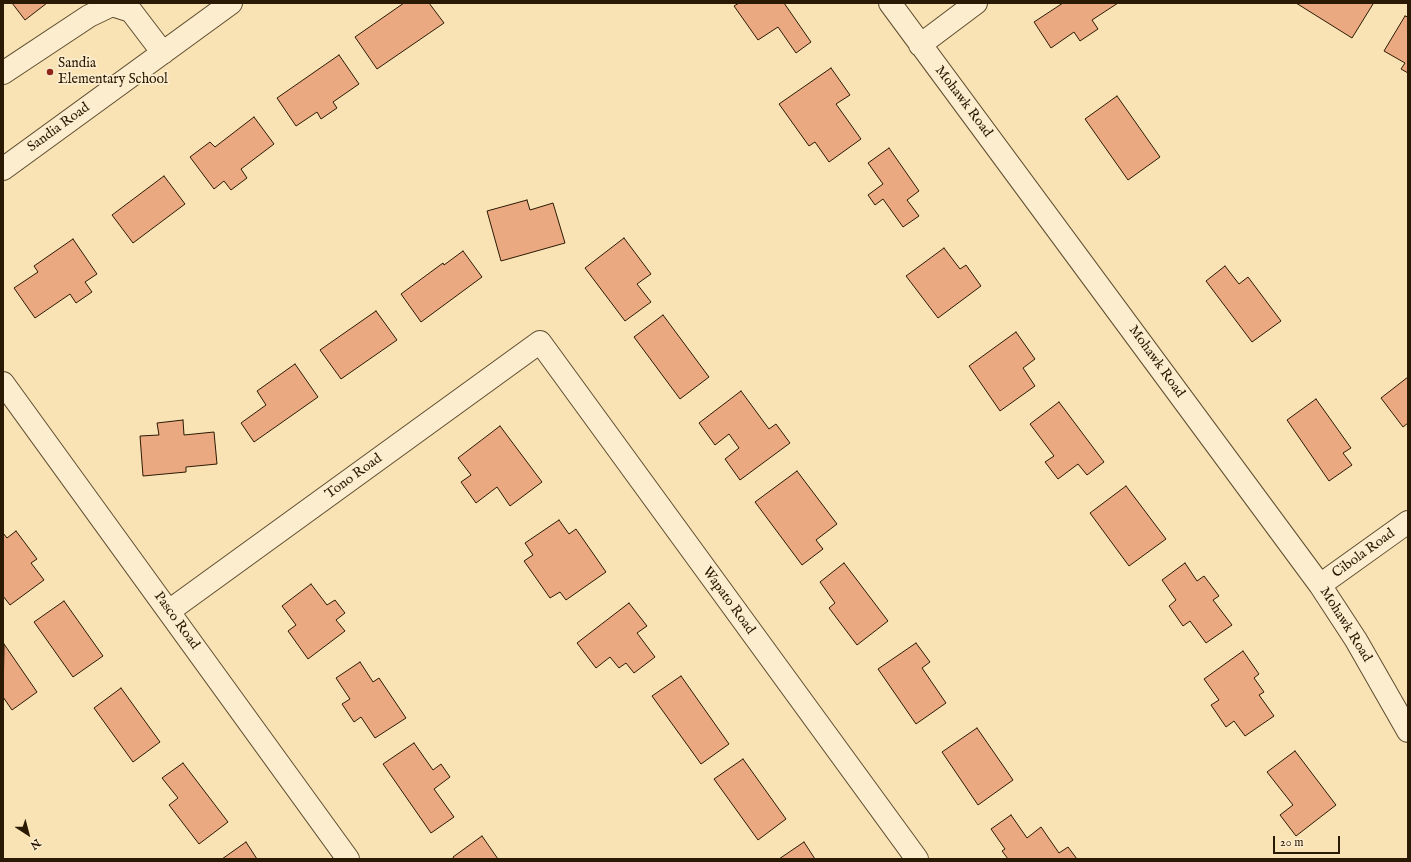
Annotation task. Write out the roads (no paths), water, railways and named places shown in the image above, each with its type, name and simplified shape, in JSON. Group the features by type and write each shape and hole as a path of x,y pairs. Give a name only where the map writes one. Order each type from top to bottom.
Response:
{"street":[{"name":"Sandia Road","path":"3,169 231,3"},
{"name":"Mohawk Road","path":"890,3 1320,585 1356,640 1408,731"},
{"path":"920,45 976,3"},
{"path":"3,73 89,16 112,5 131,12 163,53"},
{"name":"Tono Road","path":"169,611 540,342"},
{"name":"Wapato Road","path":"540,342 917,859"},
{"name":"Pasco Road","path":"3,383 348,859"},
{"name":"Cibola Road","path":"1320,585 1408,522"}],"place":[{"name":"Sandia Elementary School","path":"50,72"}]}
